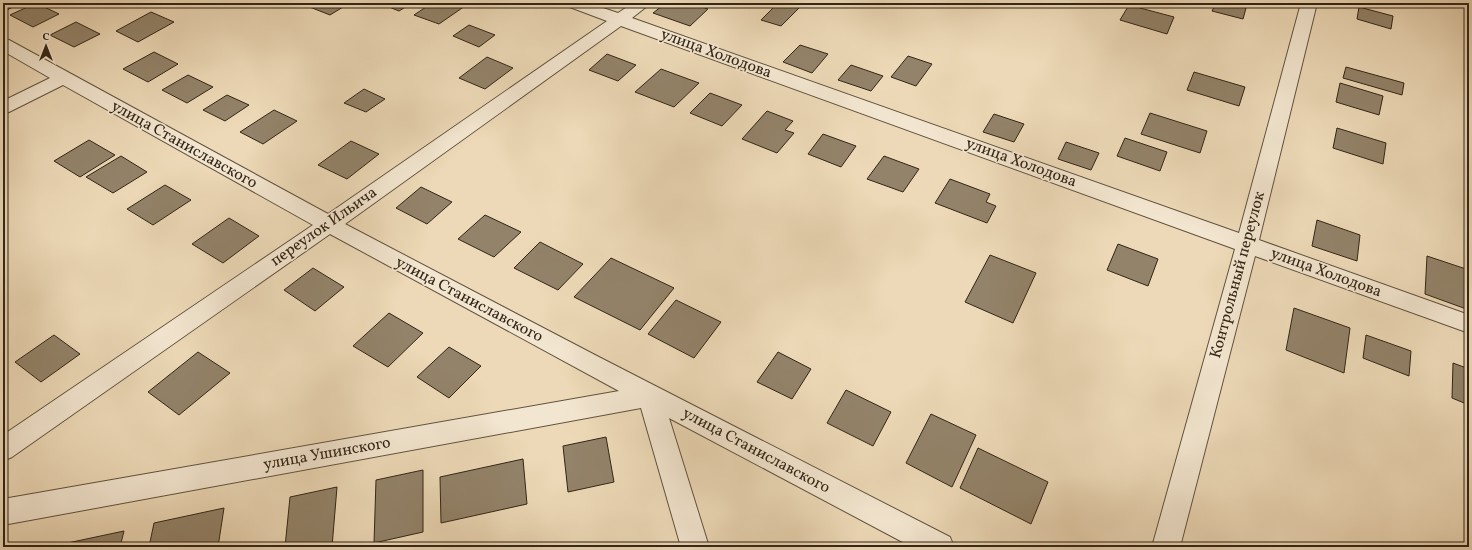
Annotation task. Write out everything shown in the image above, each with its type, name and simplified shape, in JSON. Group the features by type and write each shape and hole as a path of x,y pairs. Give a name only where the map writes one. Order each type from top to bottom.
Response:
{"street":[{"name":"улица Холодова","path":"573,3 1469,324"},
{"name":"переулок Ильича","path":"3,449 328,225 643,3"},
{"name":"Контрольный переулок","path":"1166,547 1247,244 1309,3"},
{"name":"улица Станиславского","path":"3,44 328,225 650,396 940,547"},
{"path":"3,108 63,78"},
{"path":"650,396 695,547"},
{"name":"улица Ушинского","path":"3,512 650,396"}],"building":[{"path":"3,3 21,3 3,12"},
{"path":"36,3 59,14 33,27 10,15"},
{"path":"379,3 412,3 399,11"},
{"path":"432,3 456,3 465,6 439,24 414,15"},
{"path":"666,3 689,3 708,9 690,26 653,13"},
{"path":"778,3 799,8 781,26 761,20"},
{"path":"1216,3 1228,3 1246,8 1243,19 1212,11"},
{"path":"302,4 348,4 330,15"},
{"path":"1129,5 1174,17 1167,34 1120,20"},
{"path":"1359,7 1393,16 1391,29 1357,19"},
{"path":"151,12 174,22 138,42 116,31"},
{"path":"76,22 100,34 74,47 50,35"},
{"path":"469,25 495,35 479,47 453,36"},
{"path":"800,45 828,54 812,73 783,62"},
{"path":"154,52 178,64 148,82 123,69"},
{"path":"607,54 636,65 618,81 589,70"},
{"path":"908,56 932,64 916,86 891,77"},
{"path":"487,57 513,68 485,89 459,78"},
{"path":"851,65 883,76 871,91 838,80"},
{"path":"1346,67 1404,83 1402,95 1343,78"},
{"path":"661,69 699,83 674,107 635,92"},
{"path":"1194,72 1245,87 1239,106 1187,90"},
{"path":"188,75 213,87 187,103 162,90"},
{"path":"1340,83 1383,96 1379,115 1336,102"},
{"path":"364,89 385,99 366,112 344,103"},
{"path":"710,93 742,105 722,126 690,113"},
{"path":"227,95 249,105 225,121 203,110"},
{"path":"274,110 297,121 263,144 240,132"},
{"path":"767,111 793,121 785,130 794,133 777,153 742,139"},
{"path":"1150,113 1207,131 1200,153 1141,134"},
{"path":"994,114 1024,124 1014,142 983,132"},
{"path":"1337,128 1386,143 1383,164 1333,148"},
{"path":"823,134 856,146 841,167 808,154"},
{"path":"1125,138 1167,152 1160,171 1117,156"},
{"path":"89,140 115,155 80,177 54,161"},
{"path":"351,141 379,154 347,179 318,165"},
{"path":"1066,142 1099,153 1091,170 1058,159"},
{"path":"121,156 147,172 113,193 86,177"},
{"path":"884,156 919,169 903,192 867,179"},
{"path":"950,179 990,194 986,202 996,206 987,223 935,203"},
{"path":"165,185 191,200 153,225 127,209"},
{"path":"421,187 452,202 427,224 396,208"},
{"path":"485,215 521,232 494,257 458,239"},
{"path":"229,218 259,236 223,263 192,244"},
{"path":"1317,220 1360,235 1357,261 1312,246"},
{"path":"540,242 583,264 558,290 514,268"},
{"path":"1118,244 1158,259 1148,286 1107,270"},
{"path":"990,255 1036,273 1013,323 965,302"},
{"path":"1427,256 1469,270 1469,310 1425,294"},
{"path":"611,258 674,288 640,330 574,297"},
{"path":"313,268 344,287 315,311 284,290"},
{"path":"676,300 721,322 694,358 648,334"},
{"path":"1294,308 1350,328 1344,373 1286,350"},
{"path":"389,313 423,333 388,367 353,346"},
{"path":"54,335 80,354 41,382 15,362"},
{"path":"1366,335 1411,351 1409,376 1363,358"},
{"path":"449,347 481,366 449,398 417,377"},
{"path":"198,352 230,373 179,415 148,392"},
{"path":"778,352 811,369 792,399 757,382"},
{"path":"1453,363 1469,369 1469,405 1452,398"},
{"path":"846,390 891,412 873,446 827,423"},
{"path":"931,414 976,435 952,487 906,463"},
{"path":"606,437 614,482 568,492 563,446"},
{"path":"978,448 1048,482 1031,524 960,488"},
{"path":"523,459 527,504 441,523 440,477"},
{"path":"423,470 423,532 374,543 376,480"},
{"path":"337,487 332,547 285,547 290,497"},
{"path":"224,508 218,547 149,547 154,523"},
{"path":"124,531 120,547 58,547 58,545"}]}
